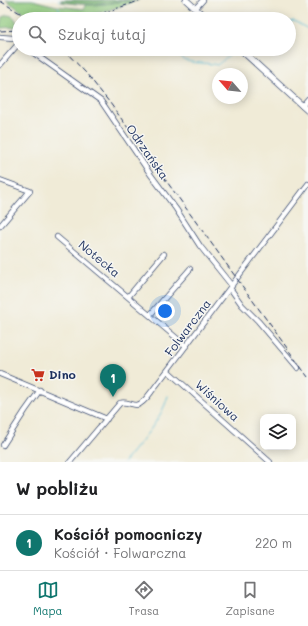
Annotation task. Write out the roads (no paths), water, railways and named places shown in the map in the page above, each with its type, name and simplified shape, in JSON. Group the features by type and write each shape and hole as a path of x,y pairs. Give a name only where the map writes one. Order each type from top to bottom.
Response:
{"main road":[{"path":"186,0 199,12"},
{"path":"248,56 308,111"}],"street":[{"path":"195,8 203,0"},
{"path":"0,37 12,38"},
{"path":"0,65 12,50"},
{"name":"Odrzańska","path":"38,56 101,101 242,305 258,321 298,368"},
{"path":"302,106 308,99"},
{"path":"0,180 30,191 0,226"},
{"name":"Folwarczna","path":"70,462 120,403 127,402 137,405 168,371 308,184"},
{"name":"Notecka","path":"57,237 186,346"},
{"path":"128,296 164,254"},
{"path":"150,316 190,269"},
{"name":"Wiśniowa","path":"168,371 270,462"},
{"path":"0,374 107,419"},
{"path":"3,446 40,390"},
{"path":"74,457 78,461"}],"waterway":[{"path":"58,7 60,12"},
{"path":"296,22 308,29"},
{"path":"179,56 184,60 192,62 217,65 229,56"},
{"path":"124,462 155,423 165,405 168,396"}],"railway":[{"path":"106,12 142,0"},
{"path":"0,1 18,12"},
{"path":"0,31 12,30"},
{"path":"70,56 86,73 110,103 308,377"}],"place":[{"name":"Dino","path":"38,375"},
{"name":"Kościół pomocniczy","path":"113,397"}]}
